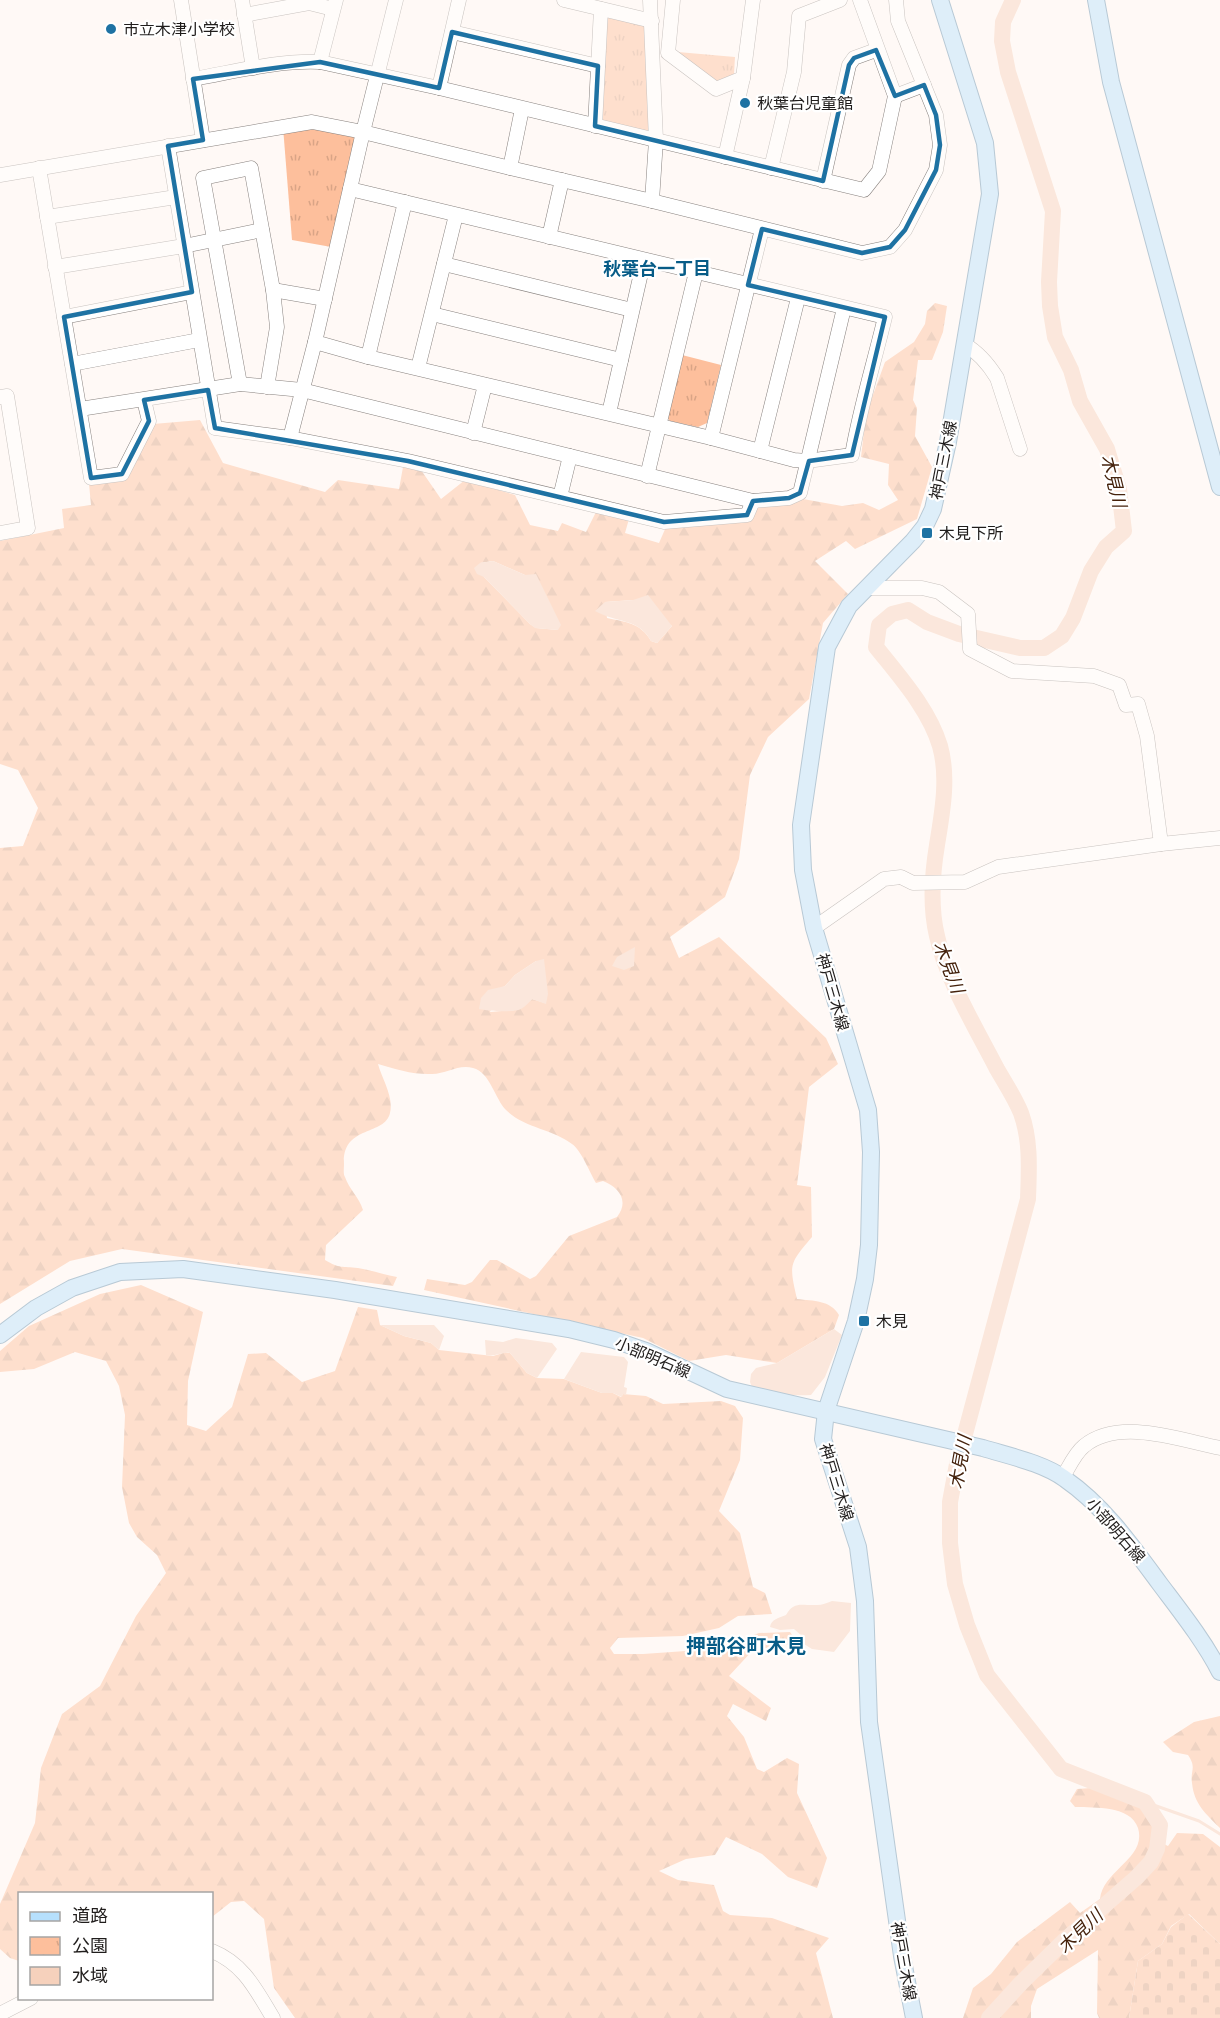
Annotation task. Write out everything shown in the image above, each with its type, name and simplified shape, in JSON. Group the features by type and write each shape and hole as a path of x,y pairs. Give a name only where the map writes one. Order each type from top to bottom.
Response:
{"main road":[{"name":"神戸三木線","path":"915,2018 902,1956 869,1722 865,1601 858,1547 823,1439 826,1411 855,1321 865,1279 869,1245 871,1152 868,1110 814,928 803,870 801,825 827,646 849,606 913,541 925,526 933,509 941,477 990,194 985,143 940,0"},
{"path":"1096,0 1111,82 1220,487"},
{"name":"小部明石線","path":"0,1335 36,1308 72,1288 120,1272 183,1269 335,1290 569,1329 614,1340 646,1351 727,1389 983,1448 1022,1459 1063,1477 1090,1498 1122,1533 1176,1604 1214,1659 1220,1672"}],"street":[{"path":"181,0 203,140"},
{"path":"242,0 253,68"},
{"path":"290,438 396,0"},
{"path":"439,88 459,0"},
{"path":"564,0 652,21"},
{"path":"650,0 656,140 652,201"},
{"path":"673,0 668,53 717,89 743,78"},
{"path":"725,157 743,78 753,0"},
{"path":"771,168 794,72 799,16 840,0"},
{"path":"193,79 253,68 306,61 320,62 439,88 864,190 879,171 895,96 876,50 860,0"},
{"path":"0,175 312,122 363,132 862,253 890,248 905,231 936,170 940,145 936,115 898,21 896,0"},
{"path":"244,15 309,3 334,5 320,62"},
{"path":"595,126 601,9"},
{"path":"452,32 598,66"},
{"path":"823,181 849,65 854,58 876,50"},
{"path":"895,96 924,85"},
{"path":"510,168 522,109"},
{"path":"168,146 215,428 290,438 408,461 664,522 747,515 753,501"},
{"path":"39,168 91,478 122,474 149,421 144,400"},
{"path":"240,384 203,178 251,168 273,290 277,327 267,387"},
{"path":"549,237 561,180"},
{"path":"315,342 368,357 609,413 794,460 807,461 852,455 858,417 869,384 885,317 350,189"},
{"path":"47,217 176,197"},
{"path":"368,357 405,202"},
{"path":"418,368 456,215"},
{"path":"56,267 184,246 262,230"},
{"path":"711,438 762,230"},
{"path":"609,413 644,260"},
{"path":"444,264 632,310"},
{"path":"647,476 696,272"},
{"path":"273,290 325,299"},
{"path":"64,316 192,292"},
{"path":"760,451 798,298"},
{"path":"80,409 240,384 302,390 753,501 789,498 800,493 844,308"},
{"path":"432,314 621,360"},
{"path":"72,364 200,340"},
{"path":"964,344 972,348 997,378 1020,449"},
{"path":"473,433 485,385"},
{"path":"0,397 7,396 28,528 0,533"},
{"path":"560,497 570,456"},
{"path":"867,588 922,588 939,592 968,614 970,649 1012,671 1094,676 1119,685 1126,705 1138,704 1147,736 1161,844"},
{"path":"814,928 884,879 901,877 913,883 965,882 998,867 1220,838"},
{"path":"1063,1477 1082,1448 1097,1437 1117,1431 1139,1432 1220,1448"},
{"path":"213,1952 235,1963 249,1979 273,2018"},
{"path":"0,2014 27,2000"}],"highlighted area":[{"path":"452,32 598,66 595,126 823,181 849,65 854,58 876,50 895,96 924,85 936,115 940,145 936,170 905,230 890,247 862,253 762,229 748,285 885,317 852,455 809,461 800,493 789,498 753,501 747,515 664,522 408,461 215,428 208,390 144,400 149,421 122,474 91,478 64,317 192,292 168,146 203,140 193,79 320,62 439,88"}],"green space":[{"path":"601,9 652,21 656,140 595,126"},
{"path":"678,52 735,57 734,74 717,83"},
{"path":"312,122 363,132 337,248 292,240 283,127"},
{"path":"935,303 947,306 943,332 932,360 918,360 913,400 917,408 915,436 932,467 917,519 855,549 846,541 815,561 848,594 823,623 809,699 768,737 750,775 739,859 725,897 670,937 679,958 719,937 826,1038 838,1064 809,1087 797,1185 811,1187 812,1237 795,1259 792,1271 797,1299 821,1302 831,1306 839,1315 834,1329 777,1363 726,1355 689,1361 643,1338 424,1290 427,1279 465,1285 472,1282 490,1260 497,1260 530,1279 536,1276 569,1236 617,1217 621,1211 622,1200 613,1187 603,1181 596,1183 582,1156 572,1144 521,1121 506,1110 488,1080 479,1071 462,1067 437,1074 425,1074 378,1064 389,1094 390,1113 387,1120 380,1125 356,1137 345,1152 344,1176 363,1210 326,1245 325,1260 338,1266 397,1277 393,1286 122,1249 70,1261 0,1304 0,848 23,846 38,808 18,770 0,764 0,541 64,528 62,509 91,505 89,484 128,476 153,424 200,420 223,463 325,492 338,480 399,489 403,467 421,470 441,499 465,480 515,495 530,525 558,531 562,523 586,532 597,510 629,519 625,533 659,543 666,527 758,505 803,499 842,506 863,503 879,510 898,500 888,485 889,464 861,457 866,414 885,362 914,342 925,324 927,311","holes":["493,561 525,575 558,630 536,628 530,624 484,577 480,563","633,600 672,626 657,643 651,641 638,627 607,618 605,602","536,961 545,1003 532,999 517,1009 490,1012 499,989"]},
{"path":"682,355 721,365 707,423 698,427 670,421 666,416"},
{"path":"141,1285 203,1312 188,1381 187,1425 206,1431 232,1407 248,1354 266,1353 302,1382 335,1371 358,1307 377,1310 380,1325 404,1336 431,1343 439,1350 493,1356 510,1353 527,1373 537,1378 564,1379 602,1393 613,1393 621,1397 623,1394 646,1396 663,1404 721,1401 735,1406 743,1418 740,1460 719,1511 740,1533 753,1587 765,1593 772,1614 738,1616 719,1628 683,1636 618,1638 610,1648 614,1654 714,1649 759,1633 790,1632 798,1643 753,1650 729,1676 771,1708 766,1721 733,1704 727,1716 744,1737 757,1769 764,1772 787,1758 799,1764 797,1793 827,1858 817,1888 788,1877 762,1854 726,1837 715,1855 686,1859 659,1871 678,1880 714,1885 723,1911 730,1915 772,1918 829,1938 816,1953 833,2018 295,2018 274,1988 264,1919 244,1901 231,1902 213,1916 213,1892 18,1892 18,1961 10,1958 0,1949 0,1904 35,1823 41,1768 62,1714 100,1686 136,1616 166,1573 157,1555 137,1537 129,1523 122,1487 125,1415 119,1386 106,1361 75,1352 34,1369 0,1372 0,1351 29,1326 100,1294"},
{"path":"1220,1716 1220,1828 1195,1797 1191,1759 1188,1755 1173,1752 1163,1742 1194,1722"},
{"path":"1091,1788 1140,1806 1154,1823 1154,1839 1168,1846 1177,1833 1203,1834 1220,1847 1220,1944 1189,1914 1171,1926 1162,1944 1138,1961 1129,2018 1099,2018 1097,2013 1098,1950 1037,1989 1031,2006 1031,2018 963,2018 973,1988 991,1974 1017,1942 1070,1902 1080,1913 1100,1899 1108,1880 1136,1848 1139,1838 1138,1828 1128,1815 1111,1809 1075,1807 1070,1801 1077,1789"},
{"path":"1188,1914 1220,1944 1220,2018 1129,2018 1138,1961 1162,1944 1171,1927"}],"water":[{"path":"493,561 525,575 536,574 561,625 558,630 535,628 484,577 477,574 474,568 480,563"},
{"path":"648,595 672,626 657,643 651,641 640,628 595,611 605,602 633,600"},
{"path":"635,947 634,966 624,970 612,966 617,957"},
{"path":"544,959 548,994 546,1004 532,999 517,1010 479,1009 481,998 488,990 505,986 515,975 536,961"},
{"path":"380,1325 434,1325 444,1336 439,1350 431,1343 404,1336"},
{"path":"834,1329 842,1335 825,1377 811,1395 781,1394 752,1387 751,1374 756,1368 777,1363"},
{"path":"516,1338 552,1343 557,1349 537,1378 527,1373 510,1353 486,1355 485,1340 503,1342"},
{"path":"581,1352 624,1357 628,1362 624,1387 627,1388 626,1395 623,1394 622,1397 613,1393 602,1393 564,1379"},
{"path":"832,1601 851,1603 850,1631 834,1652 812,1649 804,1644 802,1636 794,1629 780,1630 770,1627 774,1620 786,1615 792,1607 819,1605"}],"waterway":[{"name":"木見川","path":"989,2018 1065,1940 1151,1862 1157,1849 1160,1825 1145,1802 1061,1769 987,1675 967,1625 955,1584 950,1543 950,1502 957,1464 1028,1199 1028,1145 1019,1107 963,1004 947,969 937,936 932,891 944,796 943,758 940,746 921,706 876,647 879,625 892,614 908,610 927,622 959,634 1020,648 1044,648 1062,636 1073,618 1091,571 1106,547 1124,531 1119,489 1107,449 1080,401 1071,370 1055,337 1049,282 1053,211 1008,72 1002,41 1003,22 1013,0"},
{"path":"1145,1802 1199,1821 1220,1834"}],"place":[{"name":"市立木津小学校","path":"111,29"},
{"name":"秋葉台児童館","path":"745,103"},
{"name":"木見下所","path":"927,533"},
{"name":"木見","path":"864,1321"}],"district":[{"name":"秋葉台一丁目","path":"657,268"},
{"name":"押部谷町木見","path":"746,1645"}]}
